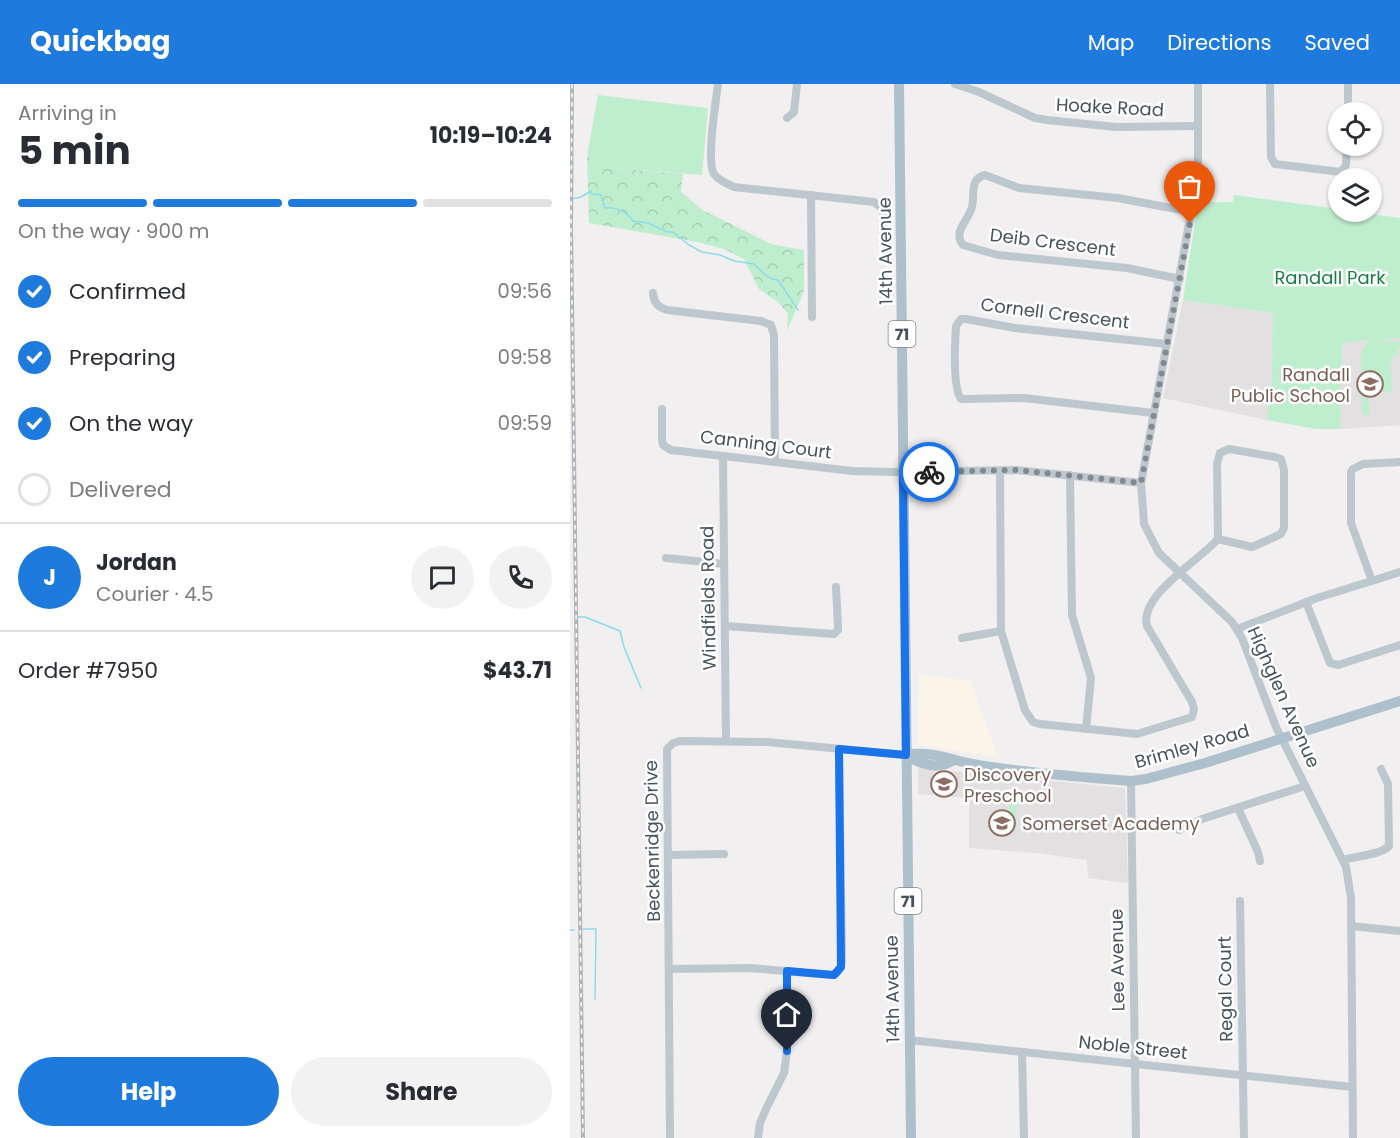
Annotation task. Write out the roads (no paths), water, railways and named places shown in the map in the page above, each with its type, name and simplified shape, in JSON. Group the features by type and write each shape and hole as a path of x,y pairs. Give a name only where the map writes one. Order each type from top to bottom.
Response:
{"main road":[{"name":"14th Avenue","path":"899,84 911,1138"},
{"name":"Brimley Road","path":"906,755 918,753 944,756 952,761 1131,781 1205,763 1400,701"}],"street":[{"path":"718,84 711,149 713,173 734,187 879,204 883,209 884,237 901,234"},
{"path":"788,118 794,112 797,84"},
{"name":"Hoake Road","path":"955,84 979,92 1035,118 1116,127 1198,126"},
{"name":"Highglen Avenue","path":"1198,84 1198,175 1141,483 1142,512 1148,534 1159,553 1237,629 1281,737 1343,860 1350,881 1353,1138"},
{"path":"1270,84 1271,157 1275,164 1341,172 1346,165 1346,156"},
{"path":"1348,84 1348,102"},
{"name":"Deib Crescent","path":"1180,279 1127,268 998,255 963,245 959,238 959,230 972,208 973,190 976,181 982,175 1020,188 1118,198 1192,212"},
{"path":"811,195 812,316"},
{"path":"652,293 659,307 667,310 761,321 771,325 774,335 775,462"},
{"name":"Cornell Crescent","path":"1153,413 1024,398 961,399 957,393 956,384 956,326 961,319 966,319 1015,328 1167,344"},
{"name":"Canning Court","path":"662,409 662,440 667,448 852,471 1016,470 1141,483"},
{"path":"1000,471 1001,631 1028,716 1033,722 1137,734 1192,717 1194,709 1192,702 1145,622 1151,603 1218,539 1217,464 1220,453 1229,449 1281,459 1284,470 1284,528 1281,534 1252,547 1218,539"},
{"name":"Windfields Road","path":"723,456 726,741"},
{"path":"1372,581 1351,523 1351,472 1355,466 1359,465 1400,462"},
{"path":"1070,475 1072,615 1091,678 1086,729"},
{"path":"666,558 724,564"},
{"path":"1237,629 1306,602 1400,572"},
{"path":"725,626 834,634 838,626 836,587"},
{"path":"1306,602 1330,663 1338,665 1400,645"},
{"path":"962,638 1001,631"},
{"name":"Beckenridge Drive","path":"670,1138 667,749 673,743 680,741 766,742 906,755"},
{"path":"669,969 752,968 834,975 841,967 839,749"},
{"path":"1343,860 1381,852 1389,846 1389,784 1381,769"},
{"name":"Lee Avenue","path":"1131,781 1136,1138"},
{"path":"1179,830 1202,819 1305,786"},
{"path":"1238,808 1260,861"},
{"path":"668,855 724,854"},
{"name":"Regal Court","path":"1240,901 1244,1138"},
{"path":"1351,926 1400,931"},
{"path":"758,1138 760,1123 784,1073 787,1051 787,971"},
{"name":"Noble Street","path":"909,1040 1352,1087"},
{"path":"1022,1052 1024,1138"}],"waterway":[{"path":"571,199 581,197 591,191 592,194 601,195 605,208 617,209 633,221 648,223 667,232 673,232 702,252 754,264 767,276 778,280 798,310"},
{"path":"578,617 585,617 620,631 641,688"},
{"path":"583,929 596,929 595,999"}],"railway":[{"path":"572,84 571,228 583,1138"}],"place":[{"name":"Randall Public School","path":"1370,384"},
{"name":"Discovery Preschool","path":"944,784"},
{"name":"Somerset Academy","path":"1002,823"}],"park label":[{"name":"Randall Park","path":"1330,277"}]}
